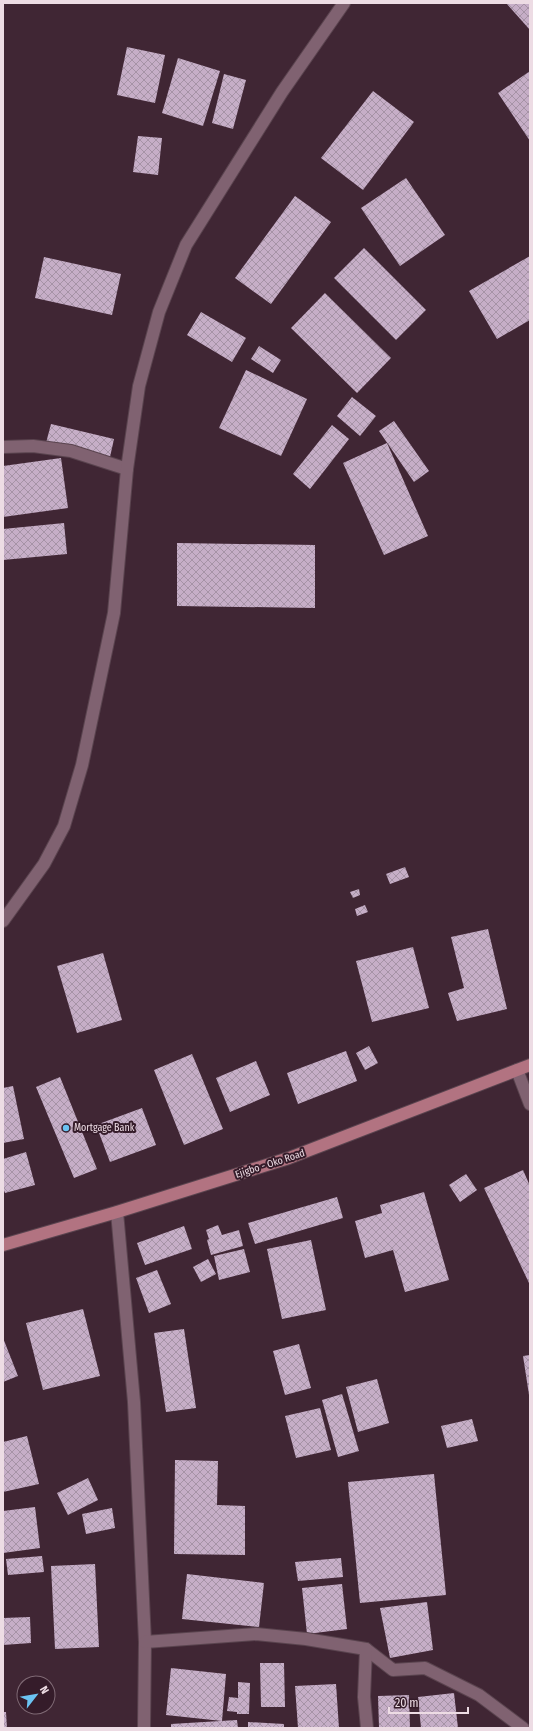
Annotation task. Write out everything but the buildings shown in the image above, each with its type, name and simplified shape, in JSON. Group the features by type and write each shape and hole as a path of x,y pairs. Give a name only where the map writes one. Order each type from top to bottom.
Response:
{"main road":[{"name":"Ejigbo - Oko Road","path":"3,1245 117,1212 289,1158 530,1065"}],"street":[{"path":"3,921 44,864 64,826 82,764 114,613 127,469 139,386 159,312 186,245 282,92 344,3"},
{"path":"3,447 33,446 71,451 127,469"},
{"path":"518,1070 530,1104"},
{"path":"117,1212 134,1402 145,1642 144,1728"},
{"path":"145,1642 256,1634 306,1639 366,1649 393,1670 425,1668 479,1695 523,1728"},
{"path":"366,1649 364,1697 367,1728"}],"place":[{"name":"Mortgage Bank","path":"66,1128"}]}
